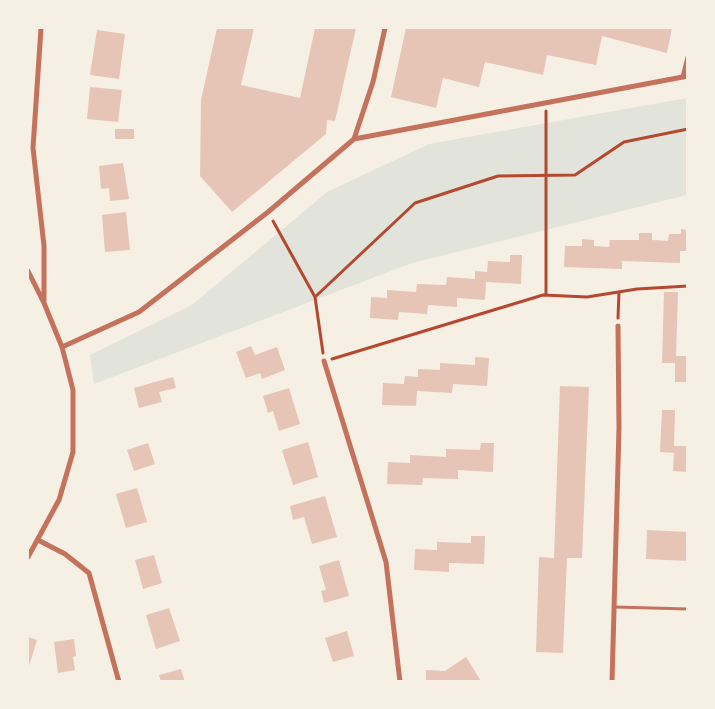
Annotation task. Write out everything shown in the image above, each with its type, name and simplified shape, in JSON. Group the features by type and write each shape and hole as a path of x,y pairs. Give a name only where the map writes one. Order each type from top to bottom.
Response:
{"street":[{"path":"41,28 33,148 44,246 44,303"},
{"path":"354,139 373,82 385,28"},
{"path":"62,348 139,312 268,212 354,139 685,77 688,57"},
{"path":"28,271 44,303 62,348 73,390 73,452 59,500 28,557"},
{"path":"612,682 619,428 618,326"},
{"path":"324,361 386,562 400,682"},
{"path":"38,540 65,554 89,573 119,682"}],"lane":[{"path":"614,607 688,609"}],"path":[{"path":"546,295 545,175 547,103"},
{"path":"315,297 415,203 498,176 575,175 624,142 688,129"},
{"path":"268,212 315,297 324,361 546,295 587,297 619,292 688,286"},
{"path":"618,326 619,292"}],"shaded area":[{"path":"687,98 687,195 412,263 94,384 90,355 192,305 327,192 429,144"}],"building":[{"path":"217,28 254,28 241,85 300,98 315,28 356,28 335,121 327,120 326,134 232,212 200,176 201,100"},
{"path":"406,28 672,28 667,53 602,36 596,65 547,55 543,75 485,62 479,87 443,78 436,108 391,97"},
{"path":"97,30 125,34 119,79 90,75"},
{"path":"90,87 122,90 118,122 87,119"},
{"path":"115,129 134,129 134,139 115,139"},
{"path":"123,163 129,199 110,201 109,188 101,189 99,166"},
{"path":"126,212 130,250 105,252 102,215"},
{"path":"681,229 688,230 688,251 680,251 680,263 622,261 622,269 564,267 565,246 582,246 582,239 594,240 594,246 609,247 610,240 639,240 639,233 652,233 652,240 668,241 669,234 681,234"},
{"path":"510,255 522,255 521,284 486,282 485,300 457,298 457,307 428,305 427,314 399,312 398,320 370,318 371,297 387,298 387,290 416,292 417,284 446,285 447,277 475,279 475,271 487,272 488,261 510,262"},
{"path":"664,292 678,292 676,356 688,356 688,382 675,382 675,363 662,363"},
{"path":"251,346 255,355 277,347 285,370 262,379 260,373 246,378 236,352"},
{"path":"475,357 489,358 487,386 453,384 452,393 417,391 416,406 382,405 383,383 404,384 405,376 418,377 418,369 440,370 440,363 475,365"},
{"path":"173,377 176,388 159,392 162,402 139,408 134,388"},
{"path":"560,386 589,387 582,558 567,558 563,653 536,652 539,557 554,558"},
{"path":"289,388 300,424 279,431 273,411 268,413 263,396"},
{"path":"662,410 675,410 674,446 688,446 688,472 673,471 674,453 660,452"},
{"path":"308,442 318,477 293,485 282,450"},
{"path":"148,443 155,464 134,471 127,450"},
{"path":"481,443 494,443 493,472 458,470 458,479 423,478 422,485 387,484 388,462 410,463 410,455 446,457 446,449 480,450"},
{"path":"137,488 147,522 126,528 116,494"},
{"path":"325,496 337,537 312,544 304,517 293,520 290,506"},
{"path":"647,530 688,532 688,561 646,559"},
{"path":"471,536 485,536 484,564 449,563 449,572 414,570 415,549 437,550 437,542 471,543"},
{"path":"154,555 162,583 143,589 135,560"},
{"path":"339,560 349,596 324,603 321,591 326,590 319,566"},
{"path":"169,608 180,641 156,649 146,615"},
{"path":"347,631 354,656 333,662 325,638"},
{"path":"28,637 37,640 28,669"},
{"path":"74,639 76,656 73,657 75,670 58,673 54,642"},
{"path":"466,657 481,681 426,682 426,670 445,671"},
{"path":"181,669 185,682 161,682 159,675"}]}
